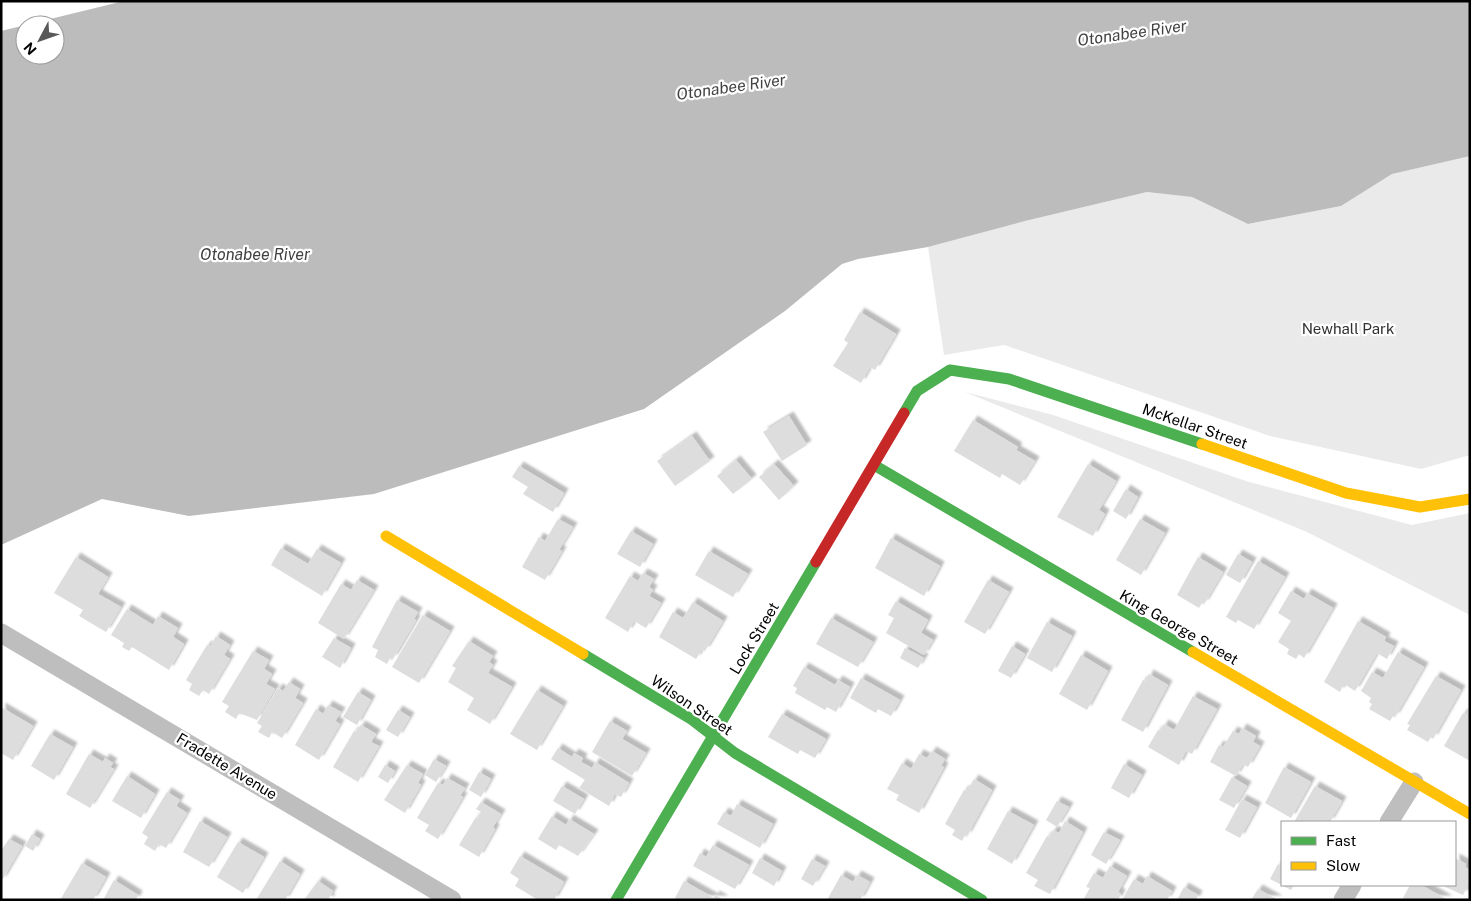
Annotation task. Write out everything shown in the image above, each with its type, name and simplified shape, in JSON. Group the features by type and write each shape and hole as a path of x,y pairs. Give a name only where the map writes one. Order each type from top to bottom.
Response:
{"street":[{"name":"McKellar Street","path":"918,391 950,370 1009,379 1346,493 1420,507 1470,499"},
{"name":"Lock Street","path":"616,900 918,391"},
{"name":"King George Street","path":"874,465 1470,814"},
{"name":"Wilson Street","path":"386,536 691,719 735,752 978,899"},
{"name":"Fradette Avenue","path":"1,633 452,900"},
{"path":"1390,821 1414,782"},
{"path":"1343,900 1351,886"}],"green space":[{"name":"Newhall Park","path":"1470,156 1470,455 1421,469 1270,436 1004,345 944,355 928,247 1025,221 1147,192 1192,197 1248,224 1341,206 1392,174"},
{"path":"965,392 1053,415 1249,482 1412,525 1470,513 1470,615 1307,532"}],"water":[{"name":"Otonabee River","path":"124,1 1470,1 1470,156 1392,174 1341,206 1248,224 1192,197 1147,192 1025,221 928,247 858,259 842,264 785,311 644,409 374,494 189,516 102,499 1,545 1,31 15,28 15,65 65,65 65,15"}],"building":[{"path":"860,312 896,334 875,370 870,367 861,383 833,366 848,343 844,340"},
{"path":"789,416 807,445 782,461 763,432"},
{"path":"973,420 1018,447 1016,450 1035,461 1020,485 1002,474 1000,478 954,451"},
{"path":"692,436 710,461 675,486 657,461"},
{"path":"736,460 752,479 733,494 717,476"},
{"path":"774,464 794,486 779,500 759,477"},
{"path":"1088,464 1116,481 1099,510 1105,514 1093,536 1057,517"},
{"path":"519,466 564,493 553,512 523,494 528,487 512,477"},
{"path":"1126,489 1138,497 1126,519 1113,511"},
{"path":"558,519 573,527 559,550 562,551 545,580 522,567 539,537 545,541"},
{"path":"1140,519 1165,533 1141,575 1116,560"},
{"path":"631,531 653,544 640,567 617,554"},
{"path":"891,538 940,566 924,596 875,568"},
{"path":"281,548 308,564 317,549 341,563 322,596 271,565"},
{"path":"709,551 748,574 733,597 695,575"},
{"path":"1238,554 1252,562 1240,583 1226,575"},
{"path":"76,557 108,577 98,594 121,607 106,632 79,616 83,610 54,593"},
{"path":"1198,557 1223,572 1204,604 1202,603 1199,608 1177,595"},
{"path":"1258,561 1285,577 1254,629 1238,620 1236,623 1226,617"},
{"path":"643,573 654,579 649,587 653,590 649,596 661,603 646,628 634,621 628,632 605,618 630,576 638,581"},
{"path":"357,580 374,590 344,639 318,623 341,584 351,590"},
{"path":"988,580 1009,592 985,634 964,622"},
{"path":"1291,591 1304,599 1307,593 1333,608 1304,658 1299,654 1296,659 1287,654 1289,649 1278,642 1291,621 1278,613"},
{"path":"397,600 418,612 414,619 416,620 393,659 390,658 387,664 375,657 378,650 372,647"},
{"path":"896,601 928,620 921,633 933,640 924,655 886,633 894,618 888,615"},
{"path":"693,602 723,621 705,651 702,649 696,659 659,637 673,612 683,618"},
{"path":"127,609 153,625 158,616 178,628 173,637 184,644 169,670 132,647 129,651 122,647 124,643 111,635"},
{"path":"423,615 450,631 419,683 392,667"},
{"path":"831,618 873,642 858,667 816,644"},
{"path":"1358,621 1386,637 1384,641 1394,646 1387,659 1377,653 1355,691 1344,684 1340,692 1324,682"},
{"path":"1047,622 1072,636 1052,672 1027,658"},
{"path":"216,636 230,645 224,655 230,659 209,694 203,690 199,696 189,690 192,684 186,680 207,645 210,647"},
{"path":"334,638 351,648 340,668 322,657"},
{"path":"469,641 493,656 489,662 493,665 488,673 512,687 490,724 467,710 474,698 448,682 456,668 452,666"},
{"path":"1012,646 1025,654 1011,678 998,671"},
{"path":"905,648 924,658 918,668 900,658"},
{"path":"253,651 269,660 264,669 272,674 266,684 275,689 257,720 239,713 236,719 225,712 229,706 222,702"},
{"path":"1398,652 1424,667 1395,717 1393,716 1390,721 1369,709 1372,704 1369,702 1371,698 1361,691 1372,672 1383,678"},
{"path":"1081,655 1108,671 1087,710 1059,694"},
{"path":"804,667 835,685 838,680 850,687 836,712 827,707 825,710 795,693 797,688 793,686"},
{"path":"1149,674 1168,685 1143,732 1121,720 1143,680 1146,681"},
{"path":"1436,676 1461,690 1433,739 1431,737 1428,742 1407,730 1410,725 1407,724"},
{"path":"861,678 900,700 891,716 878,709 876,713 850,698"},
{"path":"289,682 300,689 295,698 303,703 282,738 272,732 269,738 258,732 262,726 257,723 278,688 283,691"},
{"path":"537,690 563,706 537,750 510,734"},
{"path":"358,692 371,700 357,725 343,717"},
{"path":"1193,696 1217,709 1192,754 1186,751 1179,765 1148,747 1164,724 1174,730"},
{"path":"328,705 341,712 335,721 340,724 319,760 295,745 316,709 323,714"},
{"path":"1,707 33,726 13,760 1,753"},
{"path":"1470,708 1470,761 1444,746 1463,713 1466,715"},
{"path":"398,710 410,717 398,737 386,730"},
{"path":"782,714 826,739 815,758 800,750 798,754 768,737"},
{"path":"610,721 627,731 622,739 646,753 632,776 592,752"},
{"path":"361,725 376,734 371,742 379,746 358,782 333,767 354,731 356,732"},
{"path":"1242,728 1256,736 1253,742 1260,746 1248,767 1243,764 1236,776 1210,762 1219,745 1223,747 1233,731 1239,734"},
{"path":"50,734 73,747 54,780 31,766"},
{"path":"558,748 572,757 574,753 583,758 581,762 592,768 595,762 629,783 621,797 615,794 609,806 579,788 585,780 551,759"},
{"path":"932,751 945,759 941,766 944,767 919,813 896,800 899,795 887,789 902,763 911,769 919,754 927,758"},
{"path":"89,754 103,762 105,758 113,763 110,767 114,769 90,808 66,794"},
{"path":"434,759 446,766 436,782 425,775"},
{"path":"1124,764 1142,775 1129,798 1111,788"},
{"path":"385,765 395,771 388,783 378,777"},
{"path":"407,765 423,774 418,783 421,785 405,813 384,800"},
{"path":"1284,767 1311,782 1291,818 1265,803"},
{"path":"479,772 491,779 481,797 469,790"},
{"path":"127,776 155,794 141,818 112,801"},
{"path":"1232,777 1247,786 1234,808 1219,800"},
{"path":"447,778 465,788 460,796 463,797 438,839 425,831 429,825 417,818 438,783 443,785"},
{"path":"974,779 992,790 967,836 965,835 962,841 952,835 955,830 945,824 964,790 967,791"},
{"path":"562,786 584,799 575,814 553,801"},
{"path":"1315,786 1342,801 1331,821 1295,821"},
{"path":"167,792 180,800 176,806 187,813 166,848 159,844 155,851 144,844 148,837 142,833"},
{"path":"1242,799 1257,807 1240,838 1225,830"},
{"path":"1057,801 1069,807 1057,827 1046,820"},
{"path":"481,802 501,814 479,857 459,845 476,817 478,818 481,812 476,809"},
{"path":"737,804 773,824 760,848 717,824 724,812 731,816"},
{"path":"1008,811 1034,825 1012,864 987,849"},
{"path":"552,816 566,825 569,819 594,834 578,856 559,845 556,850 538,839"},
{"path":"200,821 227,837 209,867 183,852"},
{"path":"1065,821 1083,832 1050,894 1034,886 1038,880 1026,873 1047,836 1049,837 1053,830 1059,833"},
{"path":"1104,832 1120,840 1106,864 1091,855"},
{"path":"32,834 40,839 33,851 25,846"},
{"path":"9,839 22,846 1,882 1,851"},
{"path":"238,842 264,857 243,893 217,877"},
{"path":"713,845 749,865 735,889 693,866 700,853 706,857"},
{"path":"520,856 564,882 554,900 538,900 515,886 519,879 510,873"},
{"path":"760,858 782,871 774,886 752,873"},
{"path":"812,859 825,866 813,886 801,879"},
{"path":"1456,859 1466,864 1465,867 1470,870 1470,882 1463,895 1443,886 1456,886"},
{"path":"280,861 300,874 285,900 256,900"},
{"path":"82,863 106,877 93,900 60,900"},
{"path":"1278,864 1281,866 1281,885 1270,879"},
{"path":"1110,866 1127,876 1118,892 1121,894 1118,900 1083,900 1090,888 1086,887 1094,873 1103,878"},
{"path":"841,875 853,882 857,875 870,882 860,900 827,900"},
{"path":"1147,876 1172,891 1167,900 1122,900 1134,879 1143,884"},
{"path":"114,880 138,895 136,900 103,900"},
{"path":"318,881 333,891 329,898 332,900 304,900"},
{"path":"684,881 714,898 715,895 724,900 678,900 675,898"},
{"path":"1283,886 1293,886 1291,890"},
{"path":"1409,886 1423,886 1448,900 1402,900"},
{"path":"1184,887 1198,895 1196,900 1177,900"},
{"path":"1258,889 1278,900 1251,900"}],"traffic: fast":[{"path":"904,413 917,391 950,370 1009,379 1202,444"},
{"path":"874,465 1193,652"},
{"path":"616,900 816,562"},
{"path":"583,654 691,719 735,753 982,900"}],"traffic: slow":[{"path":"1202,444 1346,493 1420,507 1470,499"},
{"path":"386,536 583,654"},
{"path":"1193,652 1470,814"}],"traffic: jam":[{"path":"816,562 904,413"}]}
